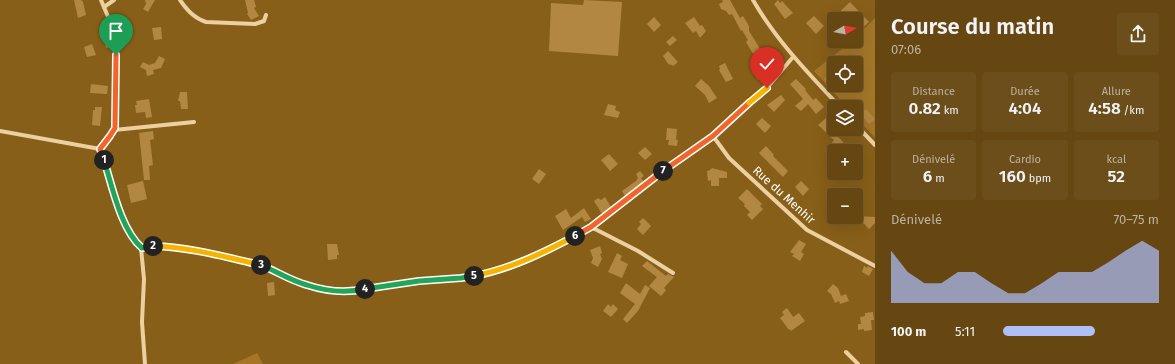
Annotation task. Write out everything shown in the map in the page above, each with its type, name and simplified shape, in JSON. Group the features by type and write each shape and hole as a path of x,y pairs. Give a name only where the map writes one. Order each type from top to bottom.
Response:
{"street":[{"path":"100,149 115,128 117,78 114,31 101,0"},
{"path":"104,8 114,0"},
{"path":"180,0 192,15 206,22 255,24 264,21 266,14"},
{"path":"753,0 763,18 793,57 833,100"},
{"path":"142,248 150,246 171,246 200,251 261,265 305,285 328,290 356,291 419,281 461,278 486,273 547,251 591,227 684,155 713,136 767,88 793,57"},
{"path":"114,130 194,122"},
{"path":"0,131 100,149"},
{"path":"863,132 875,145"},
{"name":"Rue du Menhir","path":"713,136 729,158 807,230 875,266"},
{"path":"100,149 122,215 134,242 142,248 144,279 142,322 145,364"},
{"path":"591,227 638,251 673,274"},
{"path":"846,352 858,364"}],"shaded area":[{"path":"875,18 875,138 863,125 863,100 841,100 833,92 863,92 863,56 833,56 843,48 863,48 863,30"},
{"path":"827,61 827,85 814,71"},
{"path":"257,353 263,364 233,364"}],"building":[{"path":"74,0 81,0 83,2 86,15 78,18"},
{"path":"145,0 155,0 148,12 143,9 146,4"},
{"path":"245,0 254,0 256,7 254,8 259,16 251,20 247,14"},
{"path":"584,0 622,2 618,56 549,51 551,3 583,5"},
{"path":"722,0 730,0 740,18 743,16 749,26 749,31 761,53 755,57 746,42 748,40 742,30 741,31 732,14 729,15 726,11 721,9 719,4 723,2"},
{"path":"778,0 780,3 782,1 793,13 785,19 774,4"},
{"path":"850,2 860,12 839,12"},
{"path":"814,16 824,26 816,34 806,23"},
{"path":"863,16 869,22 863,28"},
{"path":"654,17 661,25 654,32 647,24"},
{"path":"694,17 700,26 702,25 706,31 700,38 696,31 693,33 685,23"},
{"path":"161,27 162,39 154,40 152,28"},
{"path":"106,28 112,47 106,48 101,30"},
{"path":"673,36 677,40 670,46 666,42"},
{"path":"92,44 96,55 87,57 84,47"},
{"path":"668,51 678,62 673,66 670,64 669,65 663,56"},
{"path":"159,56 165,59 161,68 153,70 154,74 147,76 146,70 140,67 143,62 149,65 155,63"},
{"path":"725,63 733,79 726,82 719,70 719,66"},
{"path":"761,64 768,74 758,80 752,71"},
{"path":"701,79 709,86 717,98 709,103 705,95 695,86"},
{"path":"796,79 806,89 805,90 813,100 816,98 824,107 816,114 808,104 801,111 795,106 803,99 790,84"},
{"path":"91,84 108,86 107,94 90,93"},
{"path":"180,92 187,92 188,109 181,109 180,101 178,101"},
{"path":"781,95 785,100 774,112 767,105"},
{"path":"149,99 152,117 146,118 145,112 136,113 135,105 137,105 136,101"},
{"path":"608,104 616,106 615,110 620,112 618,118 604,115"},
{"path":"95,107 102,107 100,126 92,125 93,110 95,110"},
{"path":"866,109 875,119 869,124 863,117 863,112"},
{"path":"762,118 771,126 765,133 756,124"},
{"path":"826,118 827,133 818,125"},
{"path":"667,128 677,129 677,146 668,145 669,140 666,140"},
{"path":"153,131 154,139 150,140 153,165 149,166 150,180 144,180 139,133"},
{"path":"830,136 837,136 844,144 831,144 834,140"},
{"path":"766,146 774,155 773,156 788,171 783,177 759,153"},
{"path":"645,147 652,154 645,160 638,153"},
{"path":"609,154 618,164 610,171 601,160"},
{"path":"712,168 727,172 727,178 719,178 719,186 711,186 711,180 708,181 707,171"},
{"path":"539,169 546,174 539,184 532,179"},
{"path":"640,171 644,176 641,178 644,182 625,196 622,191 636,181 638,178 636,174"},
{"path":"143,181 147,199 131,203 127,185"},
{"path":"801,181 809,189 803,196 795,187"},
{"path":"747,189 762,204 760,206 763,209 752,220 747,215 750,212 744,206 745,204 738,198"},
{"path":"605,197 611,207 602,214 594,201 598,198 601,200"},
{"path":"584,208 591,219 585,222 582,217 563,230 555,216 566,209 571,218"},
{"path":"863,216 875,217 875,223 869,229 863,222"},
{"path":"643,218 651,226 643,235 637,229 641,224 639,222"},
{"path":"799,240 806,244 801,252 804,254 800,261 792,256 794,254 790,252"},
{"path":"327,244 337,244 339,255 337,255 337,259 328,260"},
{"path":"600,246 602,253 600,254 602,259 598,267 591,263 593,258 590,250"},
{"path":"617,253 622,256 620,260 628,264 622,278 608,272"},
{"path":"647,261 666,276 668,274 674,277 664,288 666,290 661,296 649,286 657,277 642,266"},
{"path":"864,266 867,268 868,266 873,269 869,276 862,272"},
{"path":"274,282 275,295 268,296 267,283"},
{"path":"626,283 640,294 645,285 650,288 638,311 627,323 623,319 635,304 620,293"},
{"path":"833,284 838,288 841,296 846,294 849,301 840,304 839,301 835,303 831,294 827,291"},
{"path":"608,304 611,307 613,304 618,309 611,317 603,311"},
{"path":"787,308 793,317 799,313 805,321 791,331 780,318 784,315 782,312"},
{"path":"873,312 874,320 871,320 872,330 858,330 858,324 861,324 860,317 865,316 865,313"}],"route":[{"path":"116,55 117,78 115,128 100,149 126,226 134,242 142,248 150,246 171,246 261,265 305,285 328,290 356,291 419,281 461,278 486,273 547,251 591,227 684,155 713,136 767,88"}]}
